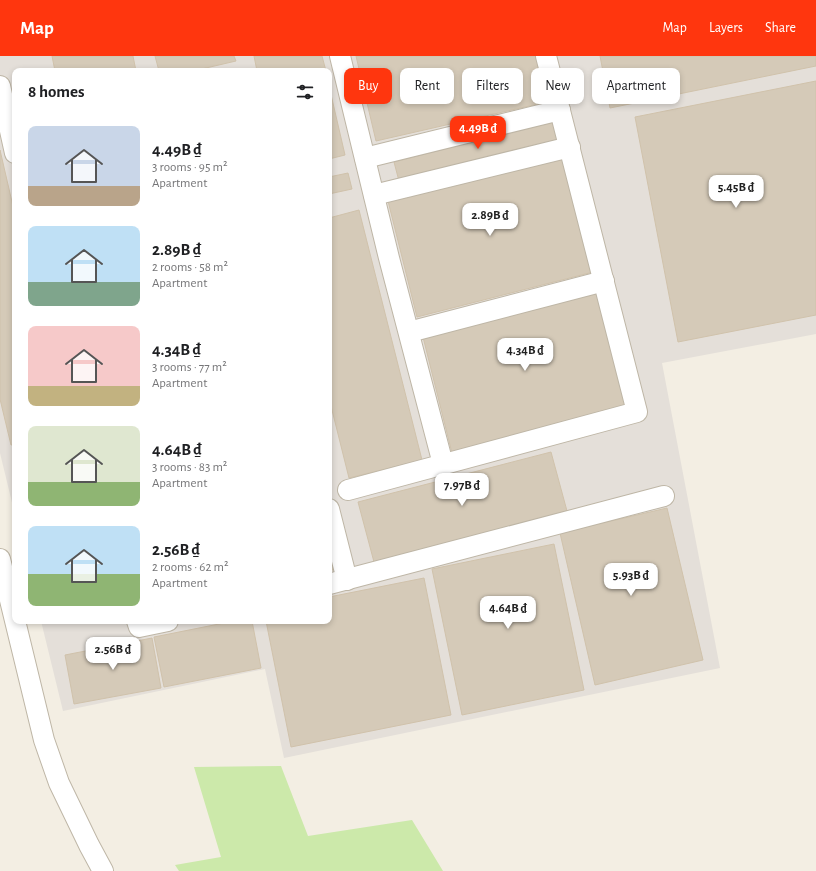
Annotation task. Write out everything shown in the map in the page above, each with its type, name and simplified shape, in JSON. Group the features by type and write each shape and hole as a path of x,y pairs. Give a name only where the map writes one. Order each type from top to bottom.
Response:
{"street":[{"path":"340,56 443,464"},
{"path":"348,490 637,412 546,56"},
{"path":"0,86 12,123"},
{"path":"365,158 560,110"},
{"path":"374,195 570,147"},
{"path":"409,332 604,281"},
{"path":"332,533 338,582 664,496"},
{"path":"0,559 12,608"},
{"path":"16,624 44,740 60,783 89,845 104,871"},
{"path":"138,624 138,627 153,624"}],"shaded area":[{"path":"0,56 816,56 816,334 662,363 720,668 284,758 265,669 63,711 42,624 332,624 332,68 12,68 12,503 0,453"}],"green space":[{"path":"281,766 308,836 412,820 443,871 179,871 175,865 221,857 194,767"}],"building":[{"path":"52,56 133,56 135,68 54,68"},
{"path":"155,56 234,56 236,61 206,68 158,68"},
{"path":"254,56 322,56 325,68 256,68"},
{"path":"356,56 540,56 543,68 531,68 531,104 538,104 376,141 367,104 392,104 392,68 359,68"},
{"path":"600,56 816,56 816,66 680,94 680,68 602,68"},
{"path":"816,81 816,315 678,342 635,117"},
{"path":"332,99 345,155 332,158"},
{"path":"609,104 630,104 610,108"},
{"path":"558,120 563,139 399,181 394,162"},
{"path":"0,150 12,202 12,445 0,399"},
{"path":"563,156 593,272 417,317 388,201"},
{"path":"348,173 352,189 332,193 332,176"},
{"path":"359,210 422,460 349,478 332,410 332,217"},
{"path":"598,291 628,408 452,453 423,337"},
{"path":"551,452 567,511 374,562 358,502"},
{"path":"667,508 703,660 595,685 560,533"},
{"path":"332,540 339,568 332,570"},
{"path":"554,544 584,690 462,715 432,569"},
{"path":"424,578 451,715 291,747 267,624 332,624 332,596"},
{"path":"219,624 253,624 261,668 164,687 154,637"},
{"path":"152,638 161,688 74,704 65,655"}]}
